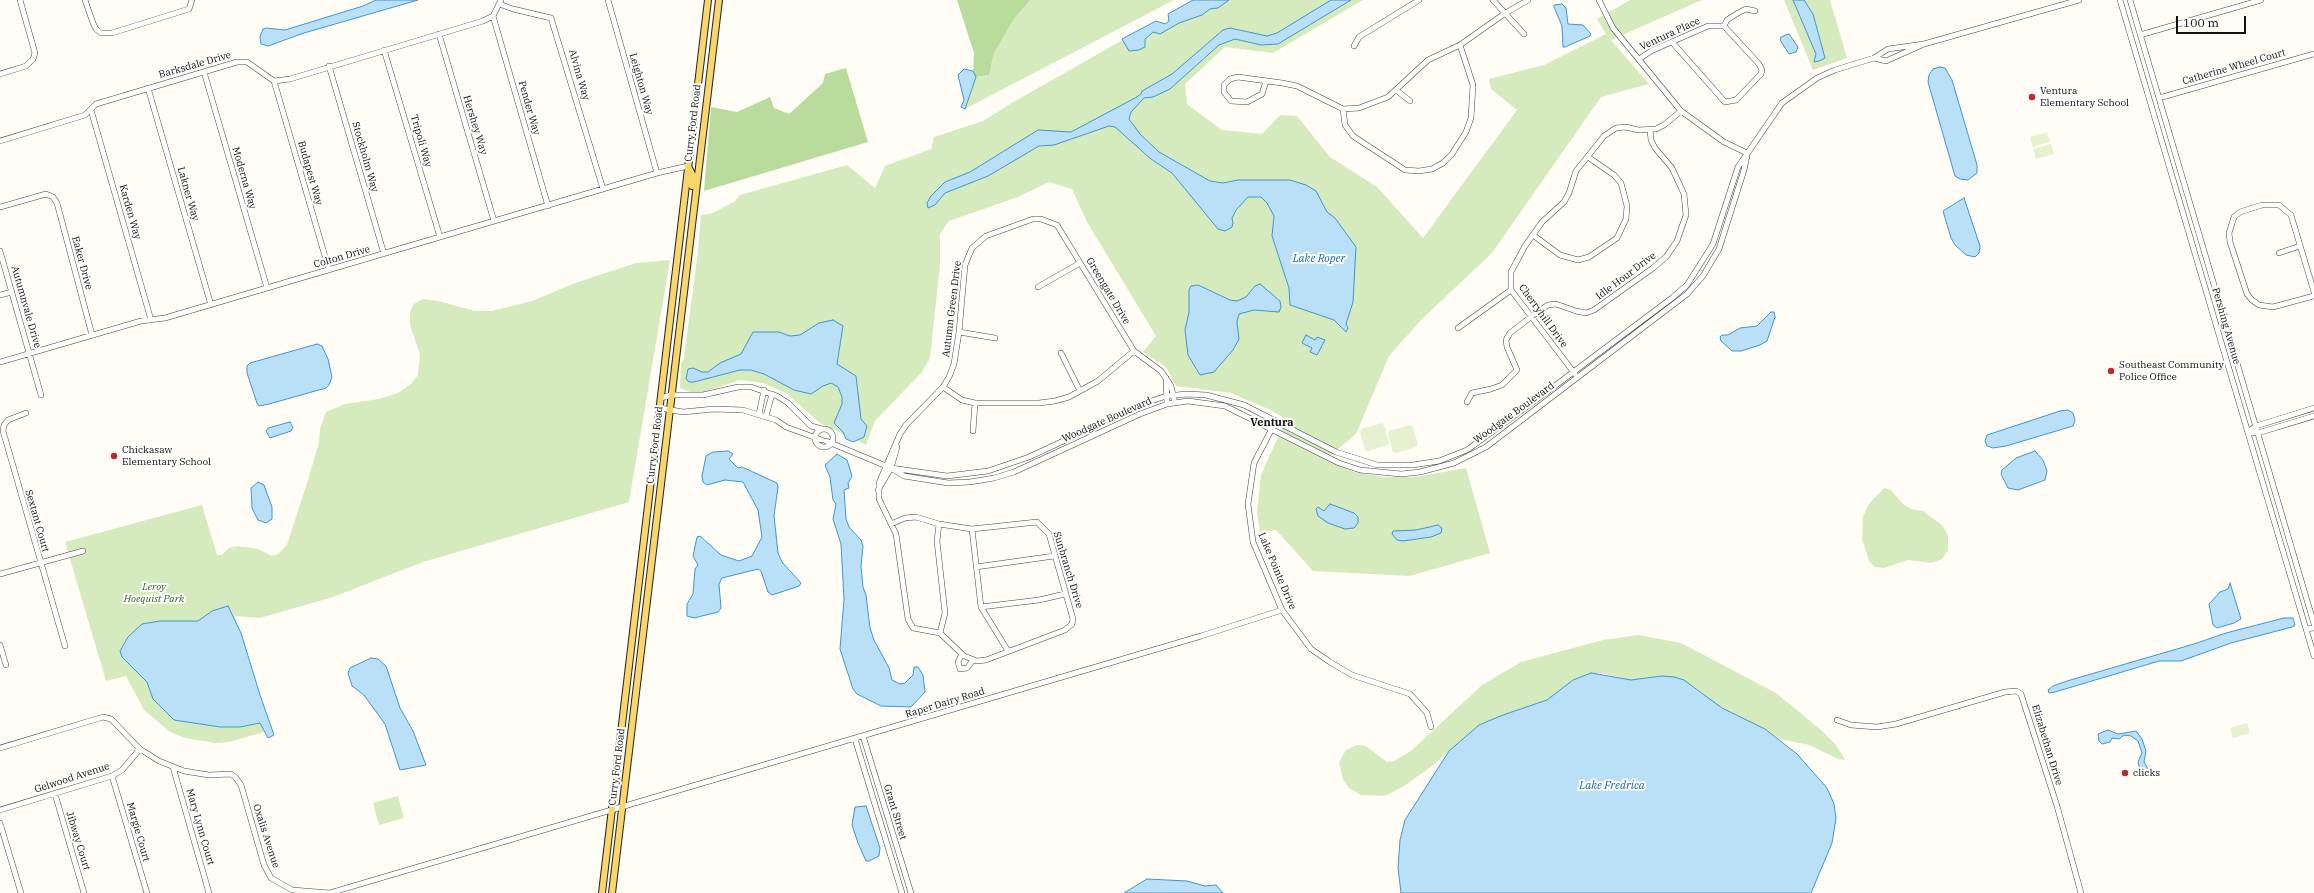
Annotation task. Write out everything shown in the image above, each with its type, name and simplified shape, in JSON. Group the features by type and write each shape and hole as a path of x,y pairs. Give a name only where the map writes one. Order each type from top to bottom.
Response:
{"main road":[{"name":"Curry Ford Road","path":"602,893 708,0"},
{"name":"Curry Ford Road","path":"612,893 699,161 720,0"},
{"path":"699,161 693,156 702,74 700,63"},
{"path":"685,281 682,270 693,179 688,166"},
{"path":"632,638 635,650 631,684 636,691"},
{"path":"625,704 630,711 628,766"}],"street":[{"path":"0,74 26,66 33,59 35,53 20,0"},
{"path":"85,0 92,24 101,33 112,33 189,9 192,0"},
{"name":"Leighton Way","path":"608,0 657,173"},
{"path":"1354,46 1359,37 1419,0"},
{"path":"1493,0 1504,14 1524,34"},
{"path":"1266,81 1262,94 1248,102 1231,101 1224,92 1224,85 1230,79 1238,77 1266,81 1297,86 1343,109 1359,108 1376,103 1396,90 1428,60 1460,45 1504,14 1528,0"},
{"path":"1599,0 1613,28 1681,111 1724,142 1747,154"},
{"name":"Woodgate Boulevard","path":"660,408 670,411 697,412 727,409 759,414 889,466 947,476 988,471 1029,457 1124,412 1166,396 1206,395 1244,405 1336,452 1377,465 1413,465 1439,460 1467,450 1484,439 1548,392 1684,287 1713,244 1726,200 1738,167 1774,114 1798,90 1817,78 1835,70 1874,58 1888,49 1924,44 2079,0"},
{"name":"Pershing Avenue","path":"2120,0 2314,656"},
{"name":"Pershing Avenue","path":"2130,0 2313,616 2314,624"},
{"path":"2140,34 2261,0"},
{"path":"274,81 290,79 329,66 483,21 493,16 500,2"},
{"name":"Alvina Way","path":"500,2 513,9 543,14 551,18 603,189"},
{"path":"1672,42 1725,102 1736,100 1761,74 1762,70 1724,26 1727,20 1746,9 1755,11"},
{"name":"Pender Way","path":"493,16 548,206"},
{"name":"Ventura Place","path":"1639,59 1708,26 1724,26"},
{"name":"Hershey Way","path":"438,34 494,221"},
{"name":"Woodgate Boulevard","path":"1874,58 1886,61 1924,44"},
{"path":"1343,109 1345,125 1348,132 1359,141 1404,170 1419,171 1432,169 1443,163 1452,154 1466,132 1471,118 1473,85 1460,45"},
{"name":"Tripoli Way","path":"384,50 440,237"},
{"name":"Catherine Wheel Court","path":"2159,98 2314,54"},
{"name":"Barksdale Drive","path":"0,141 85,115 96,104 237,62 247,62 274,81"},
{"name":"Stockholm Way","path":"329,66 384,254"},
{"name":"Moderna Way","path":"204,72 267,288"},
{"name":"Budapest Way","path":"274,81 329,270"},
{"name":"Lakner Way","path":"148,88 211,305"},
{"path":"1396,90 1410,102"},
{"name":"Karden Way","path":"91,110 152,320"},
{"path":"1650,130 1664,125 1681,111"},
{"name":"Cherryhill Drive","path":"1577,378 1532,316 1511,290 1511,272 1542,222 1564,202 1569,193 1576,171 1604,136 1616,128 1626,127 1650,130"},
{"name":"Idle Hour Drive","path":"1467,402 1472,393 1491,390 1502,385 1517,370 1507,347 1506,340 1510,333 1532,316 1552,304 1586,313 1599,308 1666,257 1677,241 1686,215 1684,194 1672,168 1655,148 1651,140 1650,130"},
{"name":"Woodgate Boulevard","path":"889,466 904,476 948,484 994,478 1031,464 1140,414 1167,404 1202,402 1225,406 1272,428 1339,463 1379,473 1401,474 1420,472 1454,463 1492,443 1692,290 1712,263 1719,250 1747,154"},
{"path":"1533,235 1560,255 1578,260 1594,254 1617,238 1626,219 1627,206 1621,183 1588,157"},
{"name":"Colton Drive","path":"0,362 141,320 165,318 211,305 657,173 688,166"},
{"name":"Eaker Drive","path":"0,207 46,194 53,197 57,203 92,335"},
{"path":"1726,200 1734,202"},
{"path":"2314,292 2290,215 2279,206 2262,205 2240,212 2230,224 2230,242 2247,294 2252,300 2259,305 2273,307 2314,296"},
{"name":"Greengate Drive","path":"1033,220 1041,219 1057,225 1134,351 1161,371 1166,378 1174,395 1174,403"},
{"name":"Autumn Green Drive","path":"891,524 882,508 878,491 906,425 943,387 954,364 959,332 965,265 972,248 986,236 1033,220"},
{"path":"2279,253 2300,246"},
{"name":"Autumnvale Drive","path":"0,251 41,395"},
{"path":"1038,288 1080,263"},
{"path":"1684,287 1692,290"},
{"path":"1684,287 1687,294"},
{"path":"1458,328 1511,290"},
{"path":"0,295 12,292"},
{"path":"959,332 994,338"},
{"path":"943,387 962,400 974,403 1039,403 1055,401 1080,391 1098,381 1134,351"},
{"name":"Autumnvale Drive","path":"34,368 37,352"},
{"path":"1061,354 1080,391"},
{"path":"1166,378 1167,404"},
{"path":"661,398 671,395 703,395 738,387 764,390 788,403 811,426 830,431 826,446 821,446 817,442 816,437 818,432 822,429"},
{"path":"1553,388 1557,393"},
{"path":"759,414 764,390"},
{"path":"1548,392 1552,397"},
{"path":"766,416 772,394"},
{"path":"973,431 974,403"},
{"path":"2248,432 2256,426 2314,408"},
{"name":"Sextant Court","path":"26,414 8,420 4,425 3,432 39,562 65,646"},
{"path":"2248,432 2258,433 2314,416"},
{"name":"Lake Pointe Drive","path":"1276,421 1254,463 1248,504 1253,542 1282,610 1294,628 1319,655 1352,675 1410,694 1427,713 1431,726"},
{"path":"1104,422 1107,429"},
{"path":"1484,439 1492,443"},
{"path":"1484,439 1486,447"},
{"name":"Sunbranch Drive","path":"891,524 905,518 916,517 939,524 972,529 1037,522 1049,534 1073,619 1072,624 1065,630 1008,651"},
{"path":"891,524 899,545 910,624 913,628 940,633 962,654 973,660 986,660 1008,651 981,607 972,529"},
{"path":"939,524 937,541 944,613 940,633"},
{"path":"0,574 83,550"},
{"path":"976,567 1054,556"},
{"path":"641,561 651,562"},
{"path":"981,607 1039,600 1065,594"},
{"name":"Raper Dairy Road","path":"612,810 1201,636 1282,610"},
{"path":"2303,619 2313,616"},
{"path":"2306,630 2314,628"},
{"path":"0,645 6,666"},
{"path":"962,654 958,662 960,669 966,668 973,660"},
{"name":"Elizabethan Drive","path":"1837,720 1851,725 1877,727 1896,724 2011,690 2021,694 2057,806 2082,893"},
{"name":"Oxalis Avenue","path":"0,748 103,717 114,721 140,749 173,767 202,774 231,774 236,778 240,785 265,869 275,882 292,890 336,892 612,810"},
{"name":"Grant Street","path":"863,736 910,893"},
{"name":"Grant Street","path":"855,739 902,893"},
{"name":"Gelwood Avenue","path":"0,810 112,776 122,770 140,749"},
{"name":"Mary Lynn Court","path":"173,767 209,893"},
{"name":"Margie Court","path":"112,776 147,893"},
{"name":"Jibway Court","path":"55,794 84,893"},
{"path":"0,823 21,893"}],"green space":[{"path":"957,0 1030,0 1014,19 994,53 989,75 976,77 973,71 974,53"},
{"path":"1030,0 1174,0 965,109 976,77 989,75 994,53 1014,19"},
{"path":"1193,0 1363,0 1273,53 1225,47 1185,84 1187,104 1222,130 1262,134 1280,115 1297,116 1330,157 1377,187 1423,238 1517,110 1491,89 1489,79 1544,65 1606,34 1597,19 1630,0 1702,0 1611,40 1649,84 1601,97 1492,253 1422,319 1389,356 1356,434 1325,460 1354,472 1384,477 1415,477 1466,468 1490,553 1410,576 1313,571 1276,530 1260,532 1257,512 1261,475 1286,419 1268,409 1231,393 1176,386 1166,367 1143,352 1156,336 1087,222 1072,189 1049,182 1018,197 949,221 940,234 940,265 930,358 922,372 875,421 866,445 820,423 786,393 763,383 740,380 704,392 690,392 680,388 681,364 684,358 698,251 701,215 713,213 735,201 740,195 847,165 875,188 885,166 931,149 934,137 983,121 1010,104 1156,21 1165,24 1169,21 1168,14"},
{"path":"1784,0 1830,0 1847,58 1813,70"},
{"path":"846,68 868,142 704,191 711,107 737,112 770,97 774,108 789,114 823,83 825,74"},
{"path":"2047,132 2050,142 2033,147 2030,137"},
{"path":"2051,144 2054,154 2036,159 2033,149"},
{"name":"Leroy Hoequist Park","path":"670,260 629,502 423,562 333,597 260,618 235,616 268,731 229,742 215,743 185,738 170,732 144,710 126,676 106,681 65,542 202,505 217,555 222,555 229,548 238,546 258,549 272,556 278,554 287,545 308,480 319,442 320,429 326,412 345,404 379,399 398,393 411,384 418,375 420,354 410,325 410,312 414,304 423,299 438,301 475,311 492,311 532,301 575,283 636,263"},
{"path":"1382,423 1384,425 1389,443 1388,445 1368,451 1365,450 1360,432 1361,429"},
{"path":"1410,425 1413,427 1418,444 1416,447 1396,453 1393,452 1388,434 1389,431"},
{"path":"1884,488 1891,490 1903,504 1911,509 1923,511 1943,526 1948,536 1948,550 1942,559 1932,563 1908,560 1884,568 1875,567 1869,561 1862,539 1863,517 1868,505"},
{"path":"1638,635 1681,643 1776,693 1820,729 1836,745 1845,760 1838,759 1809,745 1780,739 1712,702 1694,686 1662,676 1631,680 1600,673 1573,680 1547,700 1479,725 1432,766 1404,786 1385,796 1361,795 1349,788 1343,779 1339,762 1346,750 1357,745 1366,746 1387,762 1394,761 1411,751 1482,685 1521,662 1603,640"},
{"path":"2247,723 2250,733 2233,738 2230,728"},
{"path":"398,796 404,818 379,825 373,803"}],"water":[{"path":"376,0 418,0 304,33 268,46 261,44 260,37 263,29 285,30 363,6"},
{"path":"1193,0 1229,0 1218,8 1210,9 1202,15 1179,23 1160,34 1153,32 1145,39 1145,47 1139,50 1129,51 1122,39 1156,21 1165,24 1169,21 1168,14"},
{"name":"Lake Roper","path":"1331,0 1351,0 1278,44 1261,45 1235,39 1219,45 1170,89 1153,97 1144,98 1131,112 1129,119 1140,134 1159,152 1210,181 1223,183 1238,180 1290,180 1306,185 1316,191 1327,212 1335,218 1356,247 1353,302 1346,324 1348,328 1346,332 1334,320 1290,305 1289,288 1272,236 1274,216 1267,203 1261,197 1248,197 1236,210 1232,218 1232,227 1225,231 1218,229 1172,173 1151,159 1115,127 1109,126 1054,145 1039,146 988,176 945,193 935,205 928,208 927,203 931,196 945,182 970,172 1038,130 1071,132 1135,98 1141,94 1142,91 1172,74 1223,30 1230,28 1267,36 1277,33"},
{"path":"1793,0 1804,0 1813,14 1825,58 1819,61 1814,62 1816,54"},
{"path":"1562,4 1566,8 1568,24 1583,25 1591,34 1590,36 1565,47 1563,47 1562,26 1554,7 1554,5"},
{"path":"1789,34 1798,47 1796,52 1789,54 1780,40 1781,37"},
{"path":"1940,67 1945,68 1952,80 1977,165 1977,173 1968,180 1960,179 1955,176 1928,82 1929,75 1933,69"},
{"path":"964,69 973,71 976,77 965,109 961,107 964,100 958,75"},
{"path":"1964,198 1980,246 1979,253 1975,257 1966,255 1955,245 1951,238 1943,211"},
{"path":"1260,284 1280,301 1281,307 1279,312 1254,310 1239,314 1237,322 1239,339 1233,350 1214,372 1200,375 1188,355 1185,330 1189,312 1189,290 1191,286 1198,285 1230,300 1237,301 1246,297 1255,286"},
{"path":"1771,312 1774,312 1775,317 1767,341 1760,345 1741,351 1732,351 1721,341 1720,337 1722,335 1728,335 1740,328 1757,326"},
{"path":"833,320 843,326 837,364 856,376 861,419 867,426 864,437 853,442 846,439 843,432 834,423 842,404 842,397 838,387 831,383 823,386 811,394 794,390 764,374 751,370 740,370 694,382 689,382 686,379 688,369 693,368 702,372 708,372 720,363 741,354 753,332 779,332 790,336 800,335 819,323"},
{"path":"1306,335 1315,340 1317,337 1325,340 1317,355 1310,352 1312,348 1302,343"},
{"path":"317,344 322,346 328,359 332,377 329,385 326,388 259,406 247,373 247,366 250,363"},
{"path":"2068,410 2073,413 2075,421 2073,426 2006,446 1993,448 1987,446 1985,441 1987,435 2060,411"},
{"path":"290,422 293,428 291,431 270,438 266,431 268,428"},
{"path":"728,451 733,454 729,459 738,468 742,467 777,483 778,487 774,516 778,553 782,562 801,583 799,586 772,595 768,592 761,571 758,569 722,578 719,584 721,608 718,612 694,618 687,616 687,604 693,594 695,569 698,565 693,556 697,537 700,536 721,555 739,561 752,556 762,537 758,510 743,482 725,480 707,485 703,482 702,476 706,456 713,452"},
{"path":"2035,451 2043,460 2047,471 2045,480 2018,490 2008,488 2001,474 2002,470 2016,458"},
{"path":"837,454 847,460 852,476 848,483 849,488 844,490 846,519 849,527 861,540 863,546 861,566 863,587 866,595 870,628 874,640 889,668 892,680 900,684 905,683 913,675 914,667 918,667 923,675 925,692 911,707 881,706 857,694 853,689 840,649 844,599 841,544 833,519 836,504 833,500 830,477 825,465"},
{"path":"258,482 264,485 272,507 272,519 266,523 258,520 252,508 251,488"},
{"path":"1330,504 1354,513 1358,517 1358,523 1354,528 1345,529 1328,523 1318,516 1316,509 1318,507 1324,511"},
{"path":"1438,525 1442,528 1441,533 1431,537 1403,541 1397,540 1392,534 1393,531 1416,530"},
{"path":"2230,583 2241,619 2234,623 2217,628 2213,625 2209,604 2220,592 2228,589"},
{"path":"228,606 241,633 274,735 268,738 260,723 240,727 220,727 174,720 153,699 147,682 122,657 120,651 128,637 142,624 160,621 198,621 212,611"},
{"path":"2284,618 2293,618 2295,625 2231,643 2181,661 2159,661 2055,692 2049,693 2048,690 2053,686 2067,681 2194,644 2226,633"},
{"path":"371,658 378,659 386,666 400,708 413,731 426,765 400,770 385,724 364,695 352,686 348,673 350,668"},
{"name":"Lake Fredrica","path":"1591,673 1631,680 1662,676 1684,680 1722,708 1765,729 1797,754 1827,788 1834,804 1836,818 1832,843 1811,893 1401,893 1398,868 1400,840 1405,820 1449,751 1479,725 1547,700 1573,680"},
{"path":"2108,730 2118,734 2136,731 2142,739 2146,751 2144,762 2148,769 2146,777 2139,777 2138,774 2140,770 2138,762 2142,753 2138,741 2131,736 2124,735 2119,739 2112,738 2110,742 2102,744 2099,741 2098,734"},
{"path":"866,806 880,848 879,856 869,861 866,861 852,825 855,807"},
{"path":"1147,879 1187,881 1205,886 1216,885 1223,893 1124,893"}],"place":[{"name":"Ventura Elementary School","path":"2032,97"},
{"name":"Southeast Community Police Office","path":"2111,371"},
{"name":"Chickasaw Elementary School","path":"114,456"},
{"name":"clicks","path":"2125,773"}],"district":[{"name":"Ventura","path":"1272,423"}]}
